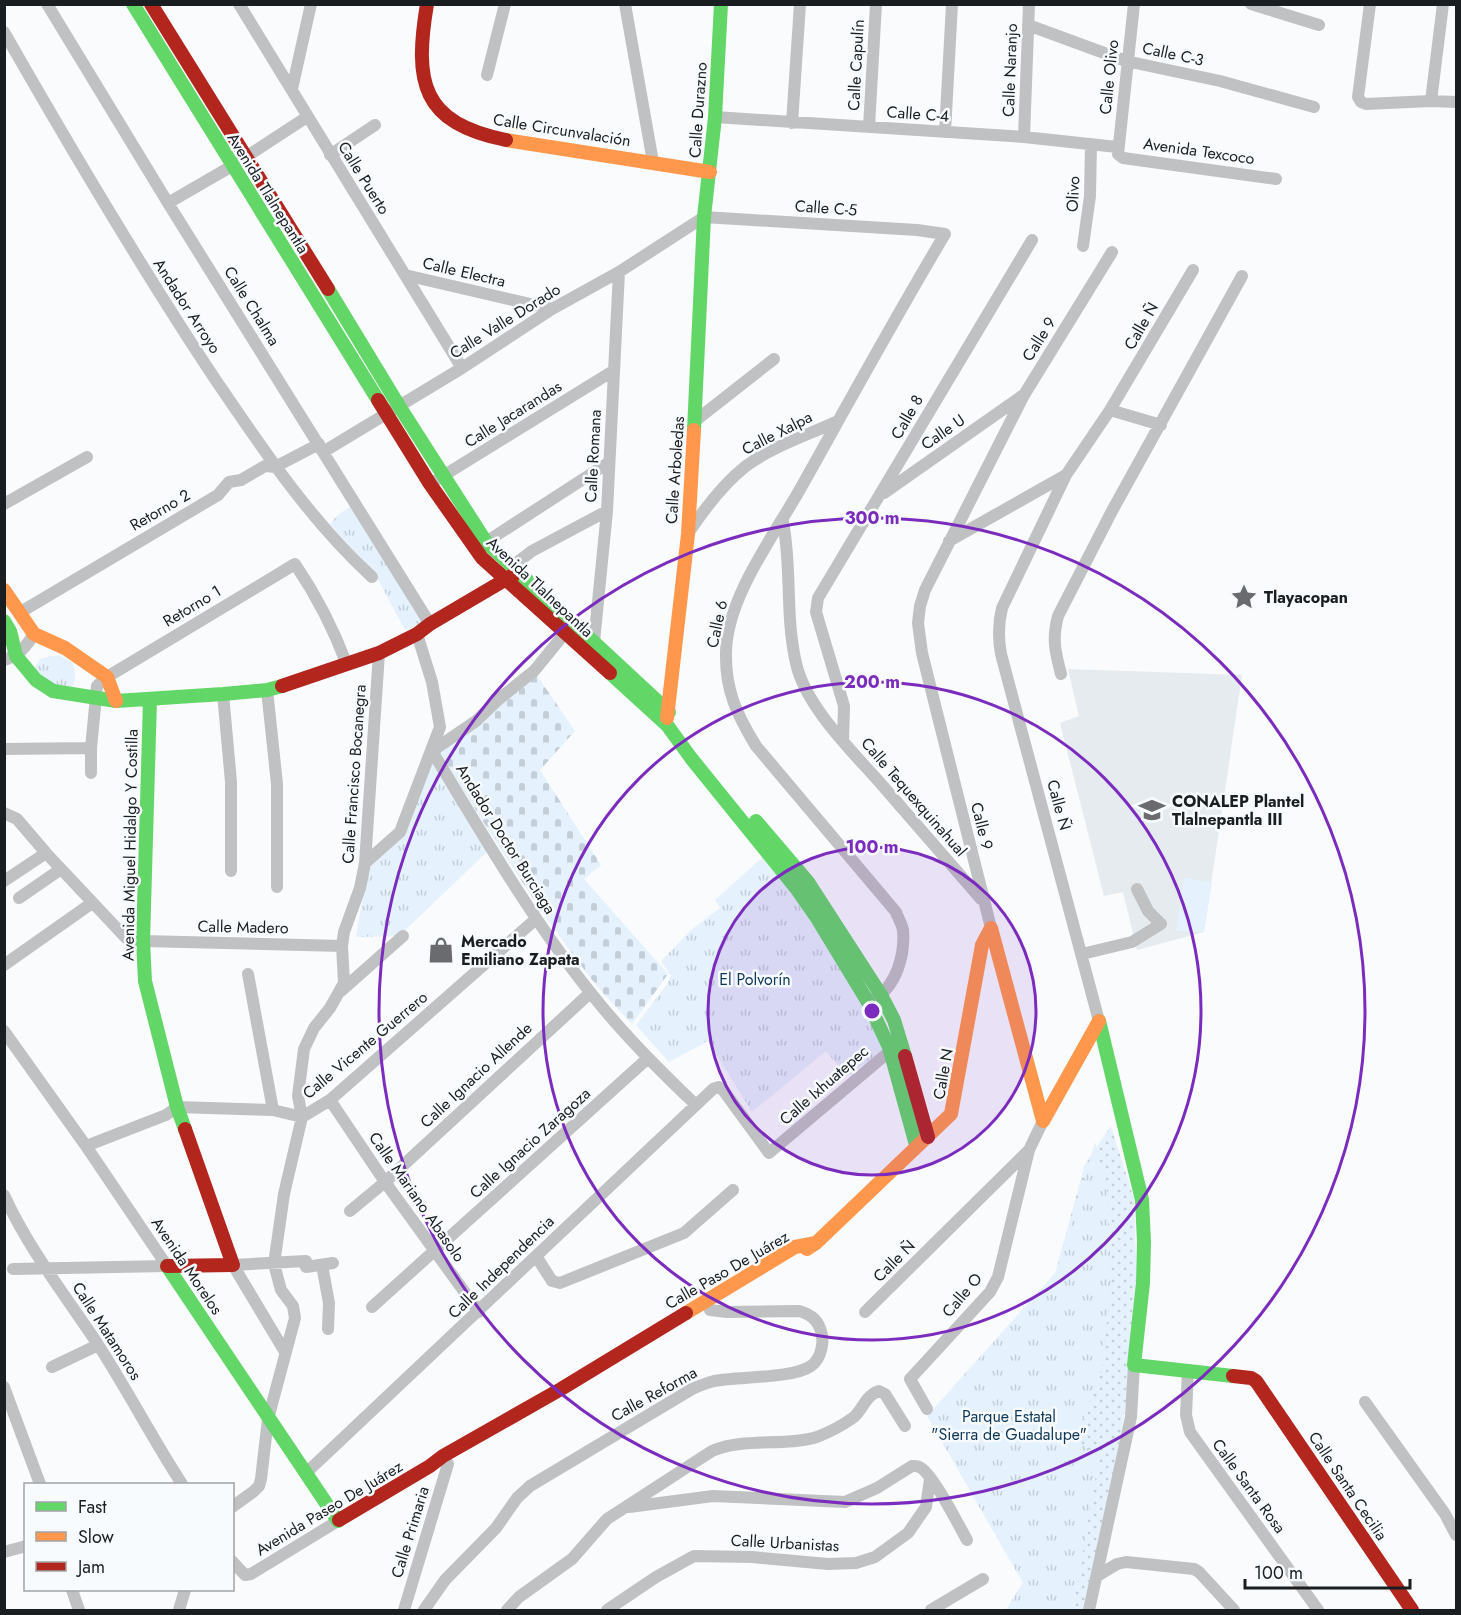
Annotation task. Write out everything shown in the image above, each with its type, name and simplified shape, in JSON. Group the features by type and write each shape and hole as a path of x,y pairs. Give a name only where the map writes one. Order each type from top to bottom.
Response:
{"street":[{"name":"Calle Chalma","path":"47,4 430,624"},
{"name":"Avenida Tlalnepantla","path":"133,4 232,166 394,410 444,476 486,542 594,642 667,718 691,758 796,888 874,999 880,1024 895,1047 922,1141"},
{"name":"Avenida Tlalnepantla","path":"151,4 247,156 394,410 430,483 472,546 565,633 667,718"},
{"name":"Calle Puerto","path":"239,4 462,368"},
{"path":"292,89 311,4"},
{"name":"Calle Circunvalación","path":"427,4 421,37 426,84 432,100 451,120 485,135 710,172"},
{"path":"487,75 505,4"},
{"name":"Calle Circunvalación","path":"625,4 653,162"},
{"name":"Calle Durazno","path":"704,217 715,117 721,4"},
{"path":"792,123 800,4"},
{"name":"Calle Capulín","path":"869,127 876,4"},
{"path":"945,132 951,4"},
{"name":"Calle Naranjo","path":"1024,137 1029,4"},
{"name":"Calle Olivo","path":"1118,151 1134,4"},
{"path":"1251,4 1319,25"},
{"path":"1370,4 1358,97 1361,102 1366,104 1456,102"},
{"path":"1431,101 1443,4"},
{"name":"Calle C-3","path":"1028,25 1126,61 1220,81 1314,106"},
{"name":"Andador Arroyo","path":"4,32 89,181 176,320 275,467 309,512 372,577"},
{"path":"168,203 232,166 307,117"},
{"name":"Calle C-4","path":"715,117 1024,137 1091,144 1118,151"},
{"path":"330,154 375,125"},
{"name":"Olivo","path":"1083,246 1090,196 1091,144"},
{"name":"Avenida Texcoco","path":"1118,151 1123,158 1276,178"},
{"name":"Calle Valle Dorado","path":"321,448 394,410 552,309 619,272 704,217"},
{"name":"Calle C-5","path":"704,217 917,230 945,234"},
{"name":"Calle Arboledas","path":"667,718 688,534 704,217"},
{"name":"Calle 6","path":"874,999 896,976 903,945 903,928 896,912 756,746 739,719 729,691 726,651 732,615 744,584 783,522 881,340 945,234"},
{"name":"Calle 8","path":"816,612 818,598 1032,240"},
{"name":"Calle 9","path":"1043,1121 984,902 919,638 920,606 948,541 1024,395 1112,252"},
{"name":"Calle Ñ","path":"865,1312 1029,1150 1099,1021 1001,654 998,631 1002,608 1066,475 1110,410 1193,270"},
{"name":"Calle Romana","path":"594,642 607,511 619,272"},
{"name":"Calle Electra","path":"405,275 552,309"},
{"path":"1061,674 1054,648 1054,632 1058,616 1112,511 1242,276"},
{"path":"695,421 774,359"},
{"name":"Calle Jacarandas","path":"430,483 614,371"},
{"name":"Calle U","path":"881,495 1024,395"},
{"path":"1110,410 1161,425"},
{"name":"Calle Xalpa","path":"688,534 721,489 748,465 778,448 838,421"},
{"name":"Retorno 2","path":"19,613 218,495 229,482 241,480 265,466 275,467 321,448"},
{"path":"4,504 87,457"},
{"path":"486,542 608,463"},
{"path":"948,541 1066,475"},
{"path":"4,621 10,631 10,658 53,691 116,701 267,690 347,665 379,653 417,634 519,572 515,564 532,551 607,511"},
{"name":"Calle Tequexquinahual","path":"783,522 787,541 791,638 796,664 811,698 843,740 984,902"},
{"name":"Retorno 1","path":"107,677 295,564 310,586 338,640 347,665"},
{"path":"4,590 34,634 65,648 107,677 116,701"},
{"name":"Calle Tequexquinahual","path":"816,612 844,706 843,740"},
{"path":"432,751 476,721 534,671 565,633"},
{"path":"10,658 26,647 34,634"},
{"path":"365,862 400,832 440,727 432,682 417,634"},
{"name":"Calle Francisco Bocanegra","path":"302,1117 298,1096 304,1049 314,1028 341,991 344,983 342,946 344,932 360,888 365,862 379,653"},
{"path":"91,773 97,686 107,677"},
{"path":"267,690 277,784 277,887"},
{"path":"223,694 231,782 231,871"},
{"name":"Avenida Miguel Hidalgo Y Costilla","path":"150,700 143,941 145,981 177,1107 233,1265"},
{"path":"4,749 91,748"},
{"name":"Andador Doctor Burciaga","path":"432,751 536,919 590,993 647,1059 696,1105"},
{"path":"5,812 17,819 126,938 143,941"},
{"path":"4,880 46,853"},
{"path":"19,898 61,869"},
{"path":"1082,954 1132,942 1161,924 1148,911 1137,889"},
{"path":"4,965 92,903"},
{"name":"Calle Vicente Guerrero","path":"86,1146 166,1115 177,1107 273,1110 302,1117 330,1100 536,919"},
{"name":"Calle N","path":"816,1243 951,1114 982,945 991,928"},
{"path":"341,991 403,936"},
{"name":"Calle Madero","path":"143,941 342,946"},
{"path":"248,975 273,1110"},
{"name":"Calle Ignacio Allende","path":"350,1211 385,1182 590,993"},
{"path":"1089,1611 1131,1418 1134,1365 1145,1267 1142,1200 1099,1021"},
{"name":"Avenida Morelos","path":"4,1031 86,1146 338,1521"},
{"name":"Calle Ixhuatepec","path":"719,1087 765,1151 769,1153 895,1047"},
{"name":"Calle Ignacio Zaragoza","path":"372,1307 647,1059"},
{"name":"Calle Independencia","path":"306,1473 713,1089 719,1087"},
{"name":"Calle Mariano Abasolo","path":"330,1100 385,1182 479,1312"},
{"path":"234,1505 259,1486 268,1419 295,1318 295,1311 281,1290 274,1264 284,1194 302,1117"},
{"name":"Calle O","path":"927,1409 910,1379 990,1292 998,1277 1029,1150"},
{"path":"536,1256 552,1281 560,1283 684,1233 733,1190"},
{"name":"Calle Matamoros","path":"4,1195 46,1269 98,1345 178,1483"},
{"name":"Calle Paso De Juárez","path":"564,1392 710,1310 816,1243"},
{"name":"Calle Paso De Juárez","path":"564,1392 795,1247 816,1243"},
{"path":"13,1269 274,1264 306,1261 306,1267 327,1264 328,1329"},
{"path":"233,1265 285,1352"},
{"name":"Calle Reforma","path":"424,1611 445,1580 496,1528 517,1498 530,1486 692,1389 714,1381 797,1372 813,1365 822,1347 820,1327 808,1313 710,1310"},
{"path":"52,1367 98,1345"},
{"path":"1134,1365 1188,1370"},
{"name":"Calle Santa Cecilia","path":"1188,1370 1251,1378 1256,1381 1412,1611"},
{"name":"Calle Santa Rosa","path":"1188,1370 1186,1415 1190,1432 1318,1611"},
{"path":"4,1387 38,1479"},
{"path":"507,1611 519,1597 572,1559 607,1519 721,1447 793,1442 829,1432 855,1416 872,1393 879,1391 885,1394 905,1426"},
{"name":"Avenida Paseo De Juárez","path":"234,1563 244,1575 251,1574 430,1466 446,1460 564,1392"},
{"path":"1365,1401 1445,1514 1456,1535"},
{"name":"Calle Primaria","path":"404,1611 446,1460"},
{"path":"622,1508 713,1496 844,1502 877,1488 912,1466 922,1468 967,1540"},
{"name":"Calle Urbanistas","path":"607,1611 664,1572 694,1556 752,1557 828,1564 856,1563 875,1557 908,1533 926,1507 930,1479"},
{"path":"4,1552 24,1547"},
{"path":"1097,1576 1117,1564 1126,1562 1194,1569 1234,1611"},
{"path":"931,1611 983,1579"},
{"path":"72,1591 79,1611"},
{"path":"179,1611 185,1591"}],"shaded area":[{"name":"CONALEP Plantel Tlalnepantla III","path":"1068,669 1242,675 1204,932 1137,950 1123,892 1104,896 1060,723 1079,716"}],"green space":[{"path":"356,503 424,623 405,630 375,574 330,524 339,514"},
{"path":"60,656 72,662 75,679 70,689 43,682 34,669 40,659"},
{"path":"536,674 575,731 540,770 601,865 584,879 668,974 632,1024 594,982 549,921 439,751"},
{"path":"433,759 489,850 399,936 356,937 368,866 404,832"},
{"name":"El Polvorín","path":"764,856 843,966 889,1047 847,1076 826,1051 752,1112 708,1041 669,1062 636,1025 671,976 661,961 691,930 720,908 715,900"},
{"path":"1184,878 1212,882 1204,932 1176,931"},
{"path":"1111,1126 1134,1199 1138,1326 1118,1453 1086,1610 1006,1610 1027,1576 1050,1292 1085,1164"},
{"name":"Parque Estatal \"Sierra de Guadalupe\"","path":"1095,1142 1108,1194 1111,1287 1101,1373 1075,1439 1099,1457 1073,1610 1006,1610 1023,1583 927,1416 1056,1272"}],"traffic: fast":[{"path":"133,4 378,400"},
{"path":"694,430 704,217 715,117 721,4"},
{"path":"328,289 486,542 669,712"},
{"path":"4,621 10,631 16,656 36,680 53,691 116,701 223,694 267,690 282,686"},
{"path":"610,673 667,725 796,888 817,918 868,1002 889,1047 916,1145"},
{"path":"150,700 143,941 145,981 177,1107 185,1129"},
{"path":"756,821 808,882 881,995 894,1020 905,1056"},
{"path":"1099,1021 1142,1200 1143,1283 1134,1365 1233,1376"},
{"path":"167,1266 339,1520"}],"traffic: slow":[{"path":"506,140 710,172"},
{"path":"667,718 688,534 694,430"},
{"path":"4,590 34,634 65,648 107,677 116,701"},
{"path":"991,928 1043,1121"},
{"path":"807,1249 951,1114 982,945 991,928"},
{"path":"1043,1121 1099,1021"},
{"path":"686,1313 795,1247 816,1243"}],"traffic: jam":[{"path":"151,4 328,289"},
{"path":"427,4 422,56 424,77 430,95 440,110 456,123 506,140"},
{"path":"378,400 430,484 482,558 610,673"},
{"path":"282,686 379,653 417,634 515,574"},
{"path":"905,1056 928,1137"},
{"path":"167,1266 233,1265 185,1129"},
{"path":"339,1520 686,1313"},
{"path":"1233,1376 1251,1378 1256,1381 1412,1610"}],"place":[{"name":"Tlayacopan","path":"1244,597"},
{"name":"CONALEP Plantel Tlalnepantla III","path":"1152,810"},
{"name":"Mercado Emiliano Zapata","path":"441,950"}]}
